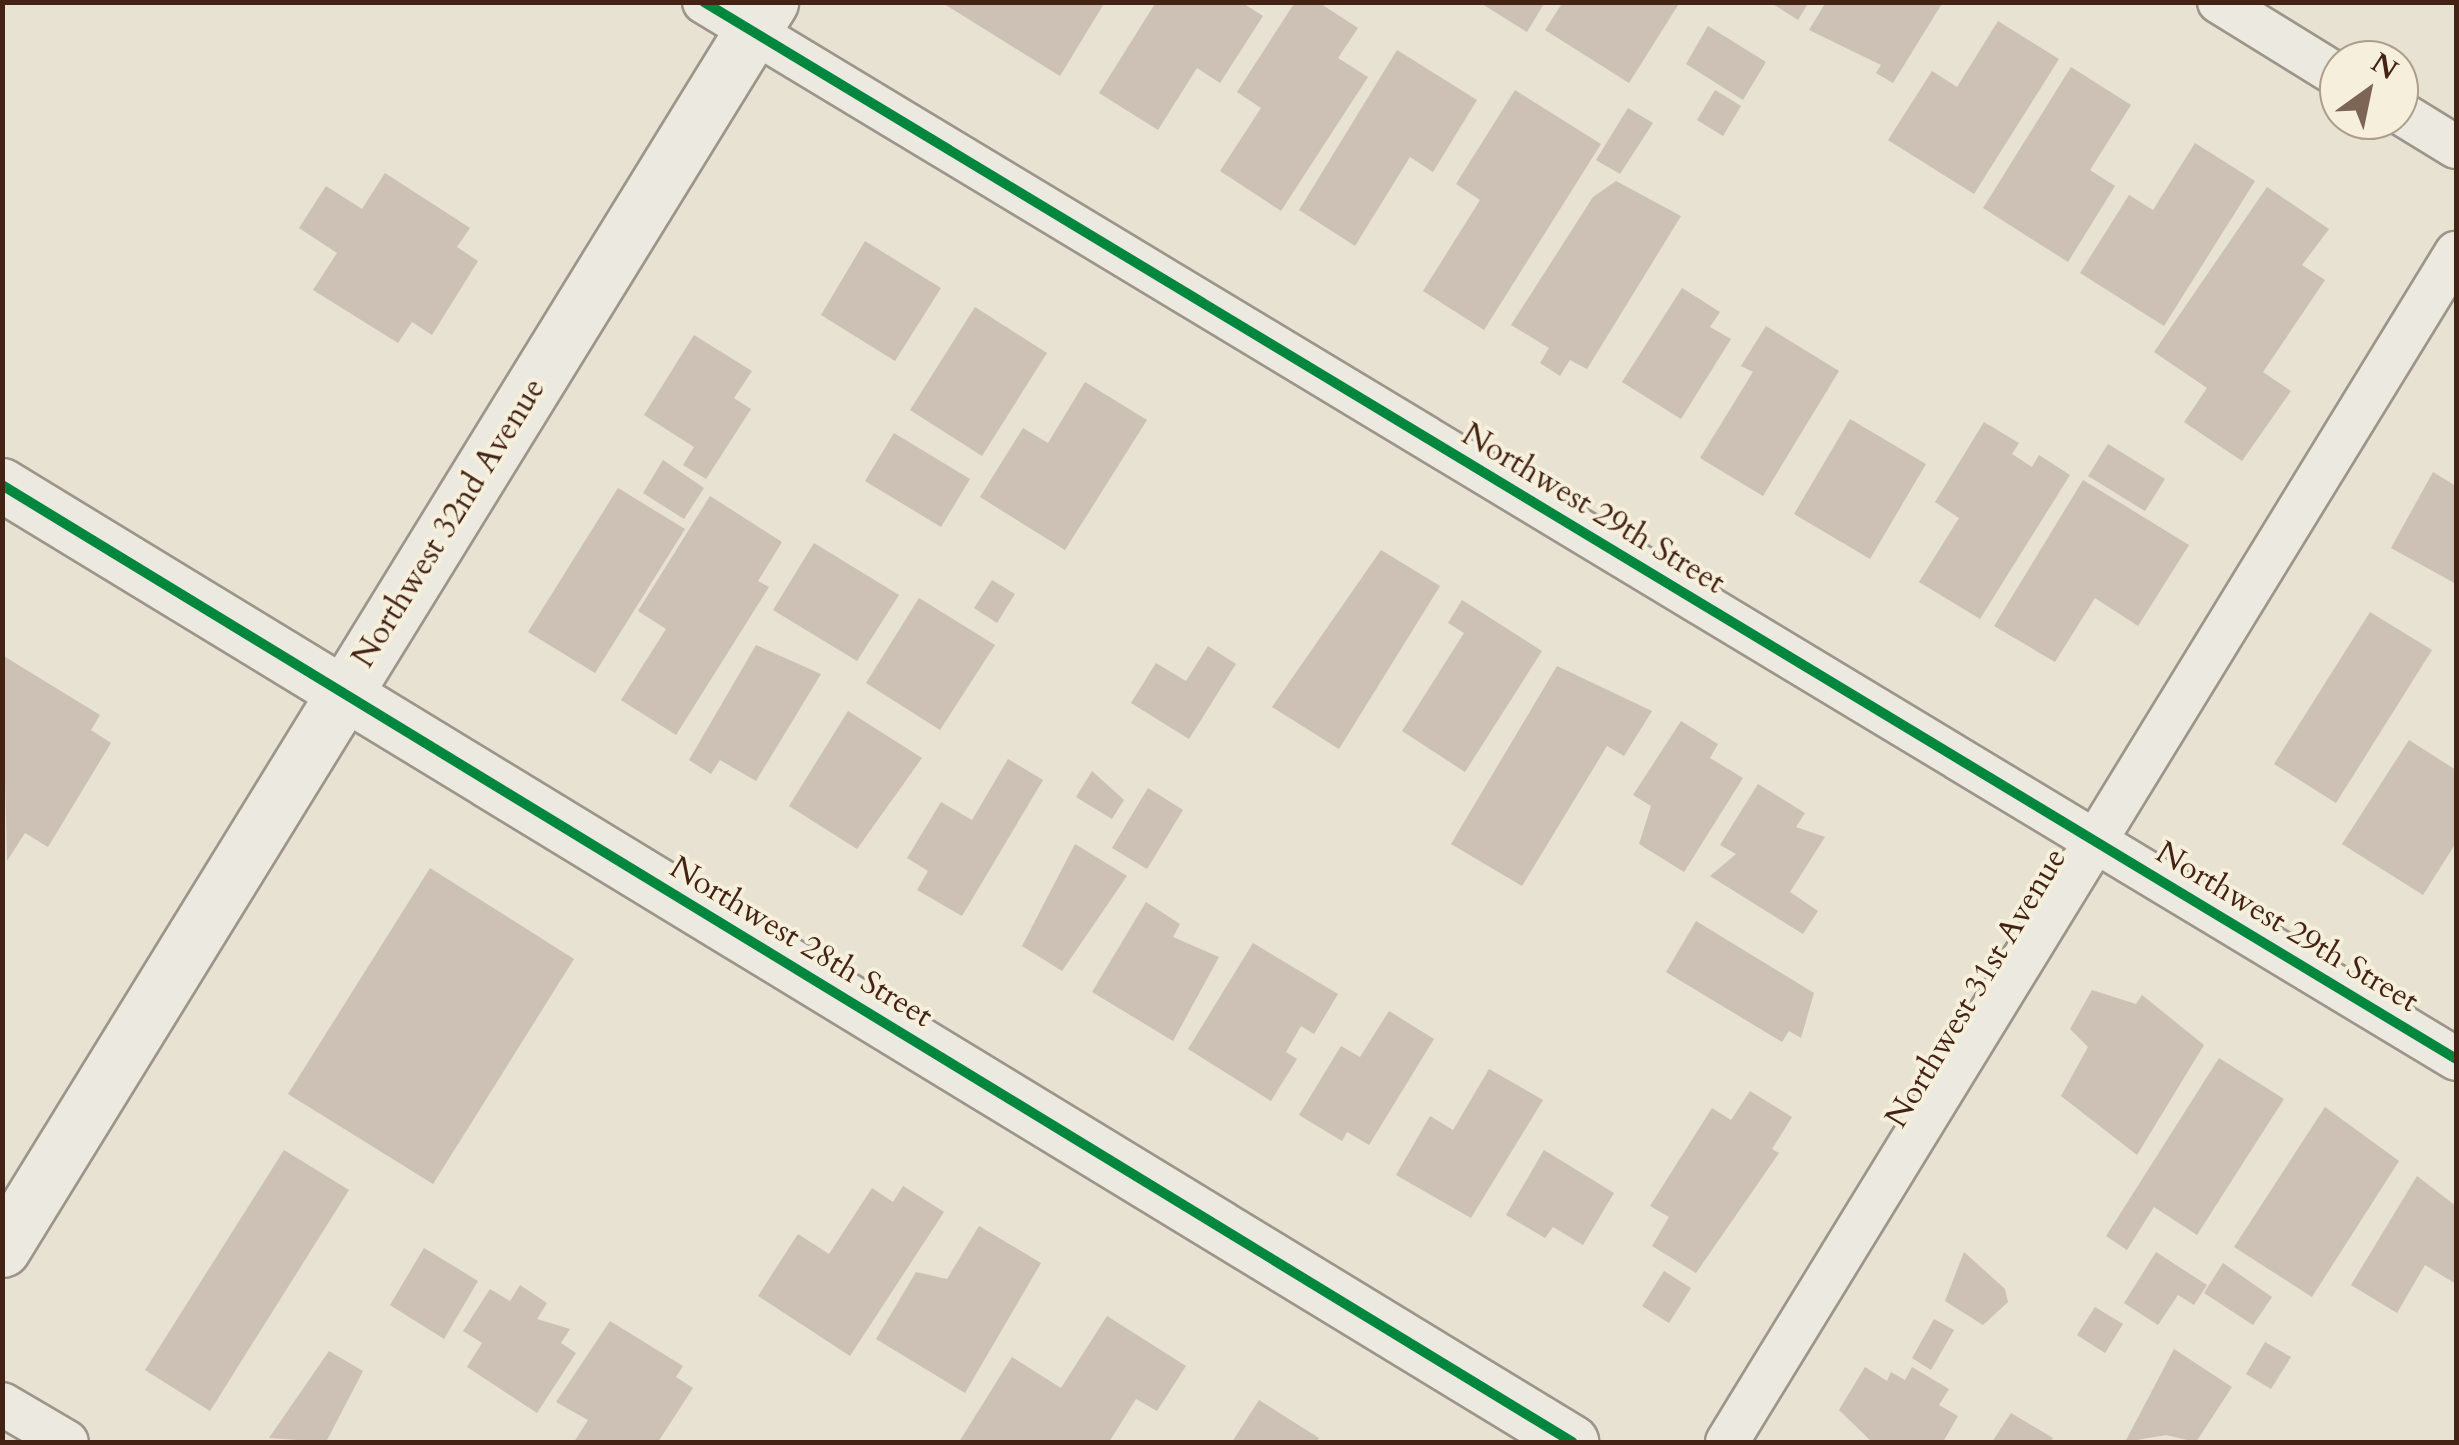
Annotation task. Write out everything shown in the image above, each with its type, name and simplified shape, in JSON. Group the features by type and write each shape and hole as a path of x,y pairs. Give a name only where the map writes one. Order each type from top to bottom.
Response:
{"main road":[{"name":"Northwest 32nd Avenue","path":"2,1249 761,17"}],"street":[{"name":"Northwest 29th Street","path":"704,2 761,17 2095,841 2456,1059"},
{"path":"2219,2 2319,64"},
{"path":"2419,124 2456,147"},
{"name":"Northwest 31st Avenue","path":"1727,1442 2456,253"},
{"name":"Northwest 28th Street","path":"2,484 1572,1442"},
{"path":"2,1404 67,1442"}],"building":[{"path":"941,2 1105,2 1060,76"},
{"path":"1156,2 1241,2 1263,16 1220,83 1197,68 1158,130 1099,93"},
{"path":"1295,2 1318,2 1358,28 1338,58 1368,77 1281,211 1220,171 1261,108 1237,92"},
{"path":"1479,2 1545,2 1527,32"},
{"path":"1563,2 1680,2 1629,83 1545,30"},
{"path":"1770,2 1809,2 1798,20"},
{"path":"1826,2 1943,2 1893,83 1876,73 1881,65 1809,30"},
{"path":"1998,21 2059,59 1974,194 1888,140 1932,71 1957,87"},
{"path":"1708,26 1766,62 1743,100 1686,64"},
{"path":"1397,50 1477,100 1433,172 1410,157 1355,246 1299,210"},
{"path":"2071,67 2131,105 2090,170 2115,186 2068,262 1983,208"},
{"path":"1515,90 1601,144 1484,330 1423,291 1480,200 1456,184"},
{"path":"1715,90 1741,106 1723,136 1697,120"},
{"path":"1628,108 1653,123 1620,174 1596,160"},
{"path":"2195,143 2255,181 2164,326 2080,273 2129,195 2153,210"},
{"path":"385,173 470,228 457,247 478,261 432,335 412,322 398,343 313,290 337,253 299,228 326,186 362,209"},
{"path":"1616,181 1681,216 1587,369 1570,360 1560,376 1540,363 1549,348 1511,325 1593,197"},
{"path":"2267,187 2329,229 2302,265 2325,280 2263,372 2291,391 2242,461 2184,422 2207,388 2154,352"},
{"path":"865,241 941,288 895,361 821,315"},
{"path":"1682,288 1720,312 1710,327 1731,339 1681,419 1622,382"},
{"path":"975,307 1047,353 982,456 910,410"},
{"path":"1766,326 1839,371 1763,496 1700,458 1753,372 1741,366"},
{"path":"694,335 752,371 734,398 751,409 706,479 683,465 694,447 644,415"},
{"path":"1085,382 1147,420 1065,550 980,497 1023,428 1048,443"},
{"path":"1850,419 1926,464 1870,559 1794,514"},
{"path":"1984,422 2019,443 2012,454 2032,467 2039,455 2070,475 1980,619 1919,582 1959,518 1935,502"},
{"path":"894,433 970,479 941,527 865,481"},
{"path":"2108,444 2165,479 2145,511 2088,476"},
{"path":"663,460 704,488 684,519 643,493"},
{"path":"2433,472 2456,486 2456,584 2391,548"},
{"path":"2083,480 2189,545 2138,626 2095,598 2055,662 1994,626"},
{"path":"618,488 685,529 595,673 528,632"},
{"path":"710,496 782,542 758,581 769,587 676,735 621,700 666,629 638,611"},
{"path":"814,543 899,595 857,661 773,610"},
{"path":"1381,550 1440,586 1339,749 1272,707"},
{"path":"992,580 1015,594 997,623 974,608"},
{"path":"919,598 995,645 940,730 866,683"},
{"path":"1462,600 1542,651 1465,772 1402,731 1464,633 1448,623"},
{"path":"2370,612 2432,650 2336,803 2274,764"},
{"path":"756,645 821,674 756,781 720,760 711,774 689,760"},
{"path":"1208,646 1236,664 1189,739 1131,703 1156,663 1186,681"},
{"path":"2,655 100,715 91,730 111,743 48,847 25,833 7,861"},
{"path":"1557,666 1652,711 1624,756 1607,746 1522,886 1451,844"},
{"path":"848,711 922,758 857,849 789,806"},
{"path":"1681,721 1718,744 1710,758 1743,778 1684,872 1639,844 1651,806 1633,795"},
{"path":"2409,740 2456,770 2456,843 2423,895 2342,844"},
{"path":"1008,759 1043,780 962,916 917,890 928,871 907,858 941,802 972,820"},
{"path":"1092,771 1124,800 1112,819 1076,797"},
{"path":"1758,784 1805,813 1796,827 1825,837 1790,892 1818,911 1803,934 1710,876 1736,854 1720,845"},
{"path":"1148,788 1183,810 1147,869 1112,848"},
{"path":"1075,844 1127,876 1062,971 1022,946"},
{"path":"430,868 574,959 433,1184 288,1094"},
{"path":"1146,902 1180,924 1173,937 1219,957 1173,1041 1092,992"},
{"path":"1696,921 1814,993 1801,1038 1789,1031 1782,1042 1666,972"},
{"path":"1253,943 1338,994 1314,1034 1301,1026 1286,1052 1297,1059 1271,1101 1188,1049"},
{"path":"2092,990 2136,1004 2142,995 2204,1045 2137,1155 2061,1096 2088,1047 2070,1029"},
{"path":"1389,1011 1434,1039 1369,1145 1347,1132 1342,1141 1299,1115 1341,1046 1360,1057"},
{"path":"2219,1058 2284,1099 2197,1235 2154,1207 2127,1250 2106,1236"},
{"path":"1489,1069 1543,1100 1471,1218 1396,1175 1430,1116 1453,1130"},
{"path":"1750,1091 1792,1117 1772,1149 1779,1153 1696,1273 1652,1246 1669,1217 1650,1206 1712,1108 1731,1120"},
{"path":"2325,1107 2399,1161 2312,1297 2234,1247"},
{"path":"284,1150 349,1190 210,1411 145,1370"},
{"path":"1544,1150 1614,1193 1583,1245 1553,1227 1545,1238 1506,1215"},
{"path":"2417,1176 2456,1206 2456,1284 2425,1265 2397,1313 2351,1285"},
{"path":"903,1186 944,1212 850,1356 758,1296 798,1234 829,1254 872,1188 893,1202"},
{"path":"979,1226 1041,1263 965,1393 876,1339 916,1272 947,1279"},
{"path":"424,1248 478,1281 444,1339 390,1305"},
{"path":"1964,1252 2005,1289 2008,1302 1983,1325 1945,1301"},
{"path":"2156,1252 2207,1285 2194,1305 2178,1295 2158,1325 2124,1303"},
{"path":"2223,1263 2272,1297 2253,1325 2204,1293"},
{"path":"1664,1271 1691,1288 1669,1323 1642,1306"},
{"path":"520,1285 547,1303 537,1319 570,1329 561,1343 576,1353 537,1413 467,1367 482,1343 463,1331 490,1289 510,1301"},
{"path":"2095,1307 2123,1324 2105,1353 2077,1335"},
{"path":"1107,1316 1186,1366 1157,1411 1136,1399 1109,1442 959,1442 1012,1357 1061,1388"},
{"path":"1934,1319 1954,1330 1931,1370 1912,1358"},
{"path":"610,1321 683,1366 676,1377 693,1388 658,1442 574,1442 588,1420 556,1402"},
{"path":"2265,1342 2291,1357 2271,1389 2246,1374"},
{"path":"2174,1349 2232,1387 2196,1442 2166,1435 2125,1442"},
{"path":"329,1351 363,1371 326,1442 269,1438"},
{"path":"1865,1367 1887,1381 1891,1372 1905,1380 1912,1367 1949,1389 1939,1405 1958,1416 1943,1442 1872,1442 1839,1410"},
{"path":"1259,1400 1319,1438 1316,1442 1232,1442"},
{"path":"2011,1413 2053,1438 2050,1442 1992,1442"}],"cycle path":[{"path":"704,2 2456,1059"},
{"path":"2,485 1572,1442"}]}
